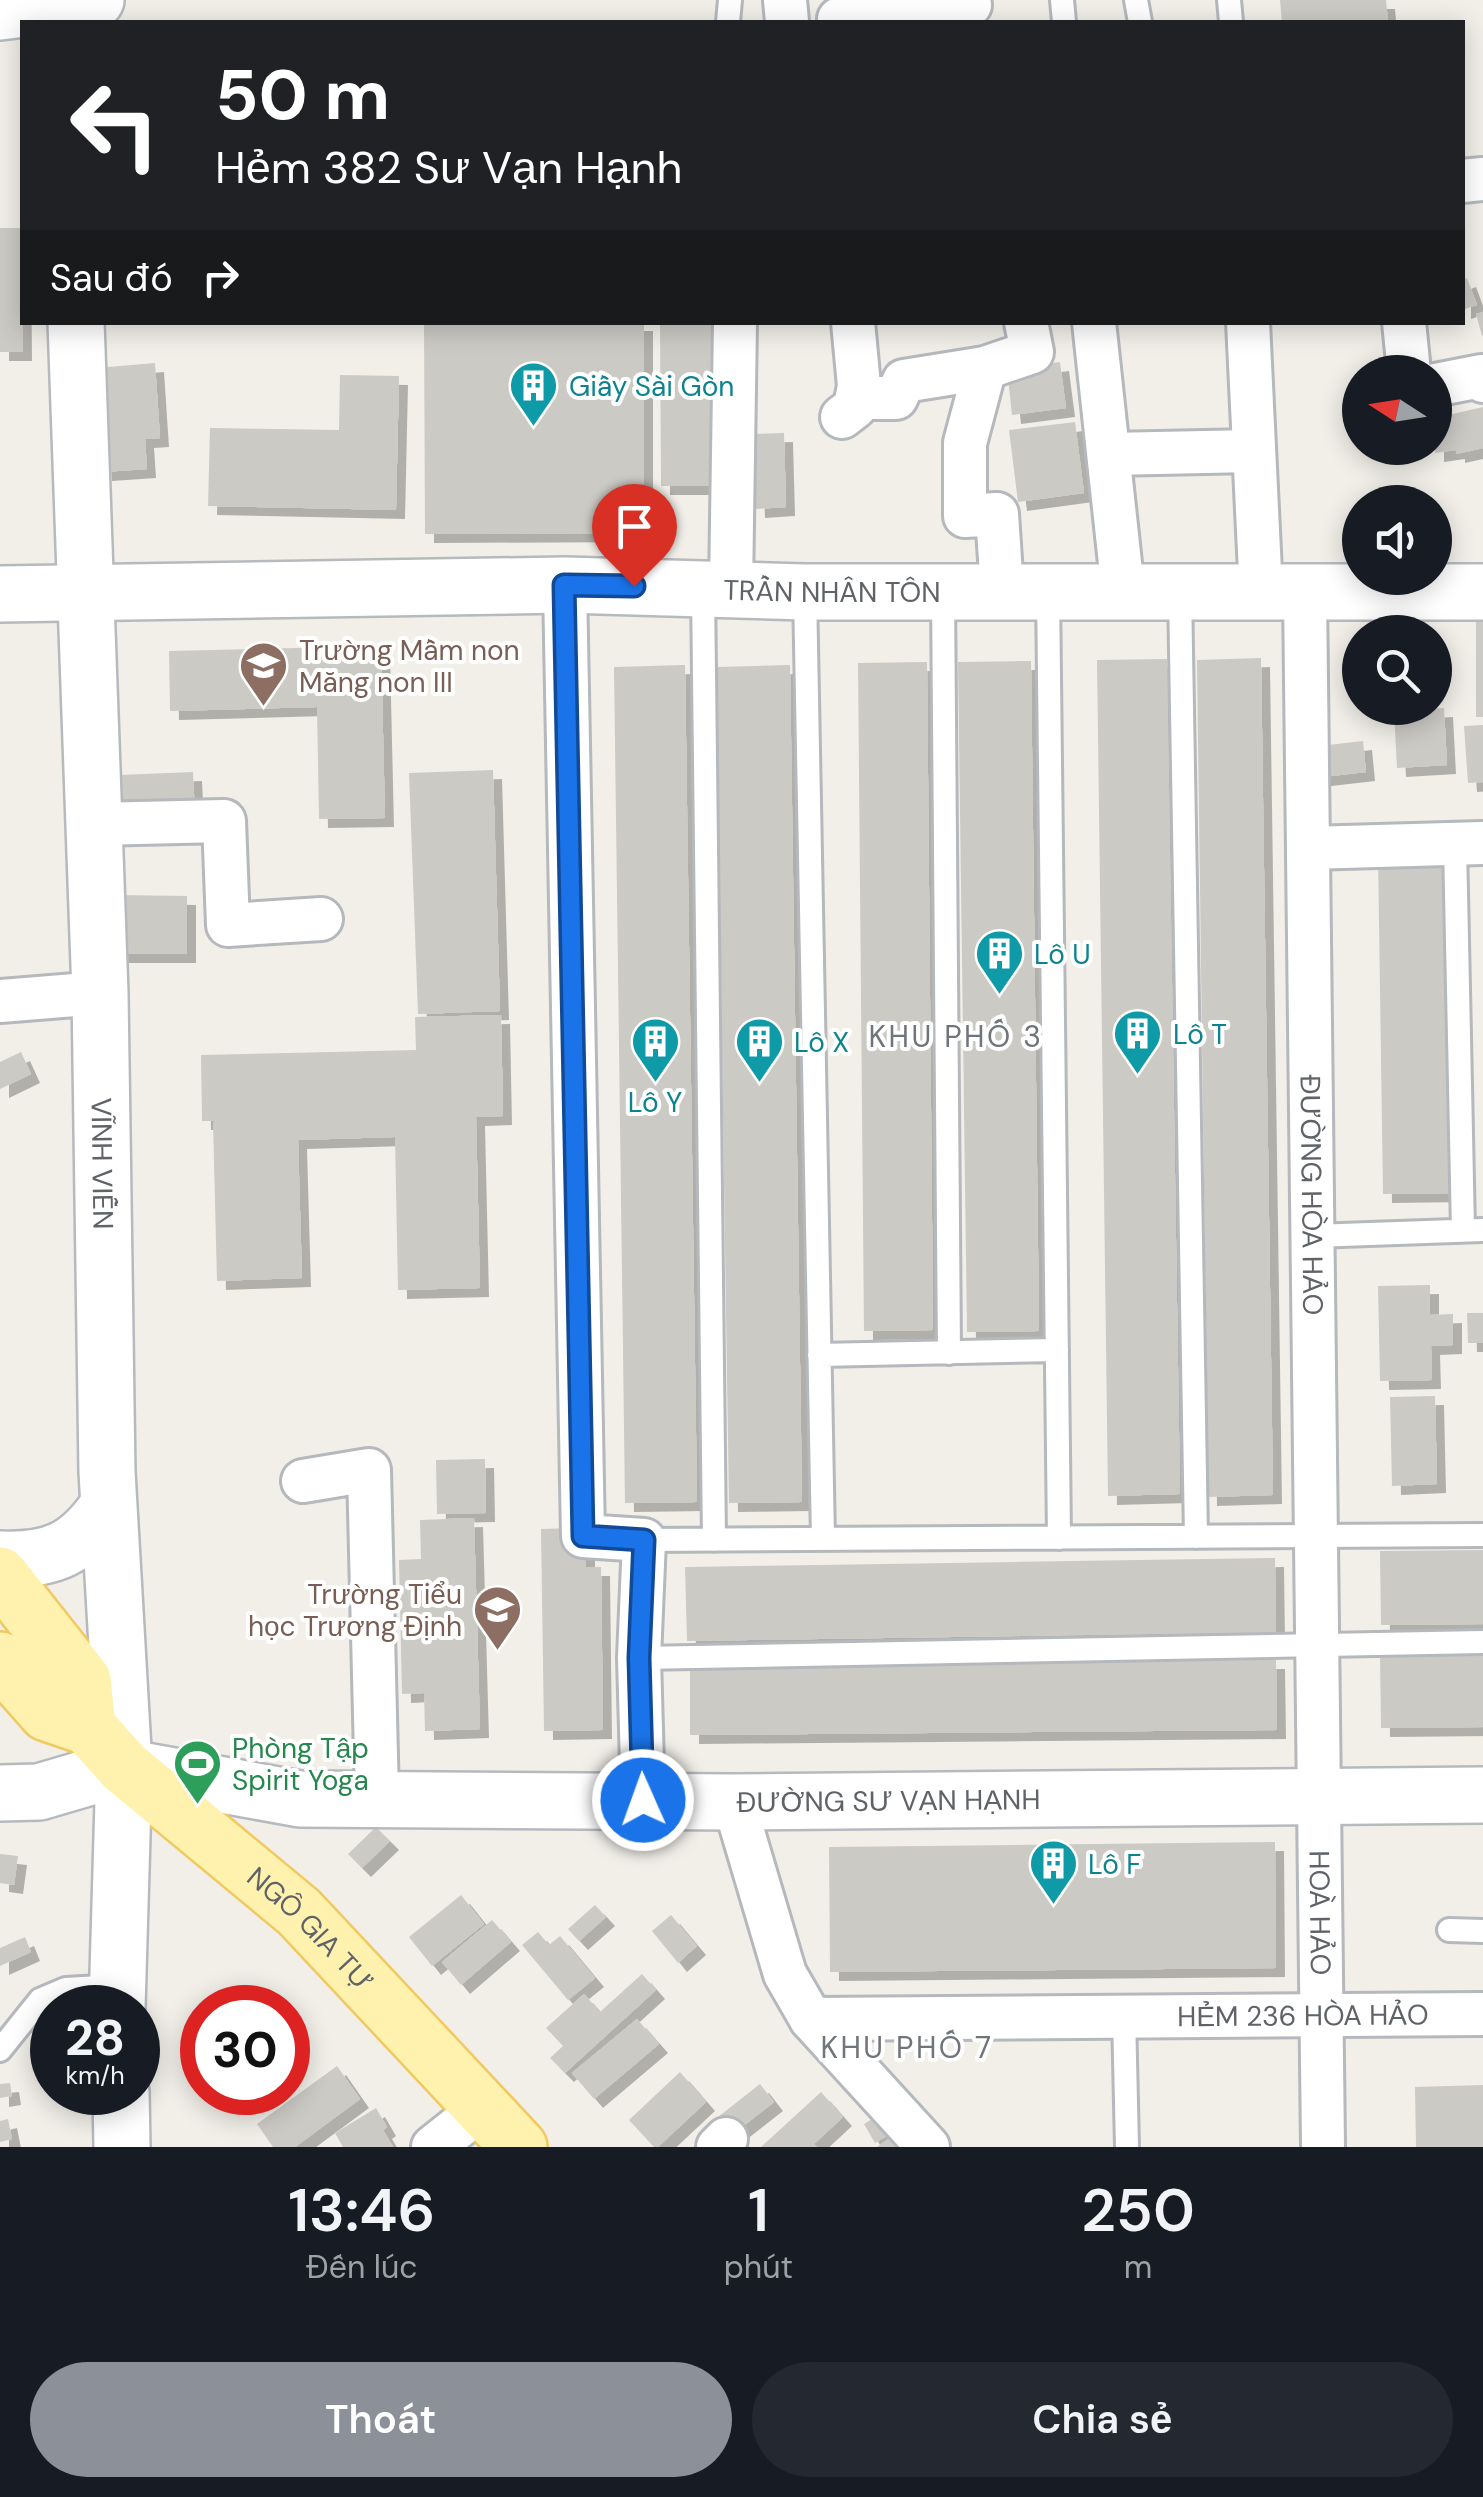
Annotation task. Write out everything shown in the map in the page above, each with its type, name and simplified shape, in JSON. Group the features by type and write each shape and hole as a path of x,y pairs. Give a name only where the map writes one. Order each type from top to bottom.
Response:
{"main road":[{"path":"0,1576 82,1680 88,1727"},
{"name":"NGÔ GIA TỰ","path":"0,1660 48,1713 88,1727 124,1767 299,1912 519,2147"}],"street":[{"path":"0,12 76,7"},
{"path":"839,20 970,9"},
{"name":"VĨNH VIỄN","path":"76,325 100,994 108,1506 124,1767 117,1985"},
{"path":"716,587 735,325"},
{"path":"853,325 859,386 850,407 896,398 904,381 985,368 1032,352 1027,325"},
{"path":"1094,325 1122,591"},
{"name":"ĐƯỜNG HÒA HẢO","path":"1248,325 1253,450 1283,593 1308,848 1319,1796"},
{"path":"1404,325 1407,355"},
{"path":"985,368 965,443 965,516 998,514 1025,590"},
{"path":"1452,382 1480,376 1483,381"},
{"path":"1109,454 1253,450"},
{"path":"564,585 583,1536 644,1540 639,1658 643,1800"},
{"name":"TRẦN NHÂN TÔN","path":"0,594 564,585 804,592 1483,592"},
{"path":"94,824 224,820 228,925 321,920"},
{"path":"1308,848 1469,844"},
{"path":"0,1001 100,994"},
{"path":"303,1481 369,1470 377,1797"},
{"path":"0,1559 29,1559 67,1550 94,1527 108,1506"},
{"name":"ĐƯỜNG SƯ VẠN HẠNH","path":"0,1794 38,1792 124,1767 300,1799 734,1802 1483,1795"},
{"name":"HOÀ HẢO","path":"1319,1796 1323,2147"},
{"path":"734,1802 784,1974 811,2019 928,2147"},
{"name":"HẺM 236 HÒA HẢO","path":"811,2019 1483,2014"},
{"path":"433,2147 482,2108"},
{"path":"121,2115 122,2147"}],"lane":[{"path":"714,1540 716,587"},
{"path":"943,590 949,1353"},
{"path":"1025,590 1057,1350 1059,1538"},
{"path":"804,592 823,1539"},
{"path":"1180,592 1196,1536"},
{"path":"1312,1236 1473,1230 1469,844"},
{"path":"819,1355 1057,1350"},
{"path":"644,1540 1483,1535"},
{"path":"639,1658 1483,1642"},
{"path":"1449,1930 1483,1931"},
{"path":"0,2050 30,2012"},
{"path":"1124,2015 1127,2147"}],"building":[{"path":"1280,0 1386,0 1388,20 1282,20"},
{"path":"0,228 20,228 23,352 0,352"},
{"path":"1465,279 1477,305 1465,309"},
{"path":"1483,312 1483,335 1482,336 1476,314"},
{"name":"Giầy Sài Gòn","path":"424,325 644,325 644,533 425,534"},
{"path":"660,325 720,325 720,486 661,486"},
{"path":"1060,362 1066,408 1012,415 1007,369"},
{"path":"155,363 160,438 145,439 147,469 103,472 96,368"},
{"path":"340,375 399,376 396,510 208,506 210,428 339,430"},
{"path":"1483,407 1483,448 1456,454 1456,450 1452,451 1452,414"},
{"path":"1075,422 1084,493 1018,502 1009,430"},
{"path":"784,433 786,507 756,509 753,434"},
{"path":"1476,601 1483,601 1483,717 1476,717"},
{"path":"381,646 385,818 319,819 317,707 170,711 169,651"},
{"path":"1261,658 1273,1495 1208,1497 1197,660"},
{"name":"Lô T","path":"1167,659 1180,1494 1108,1496 1097,660"},
{"name":"Lô U","path":"1031,661 1039,1331 967,1332 958,662"},
{"path":"927,662 933,1330 864,1331 858,663"},
{"name":"Lô Y","path":"685,665 697,1502 625,1503 614,667"},
{"name":"Lô X","path":"790,665 802,1502 729,1503 716,667"},
{"path":"1395,725 1445,725 1447,765 1397,768"},
{"path":"1483,725 1483,782 1468,783 1464,726"},
{"path":"1363,741 1366,772 1314,778 1310,747"},
{"path":"493,770 500,1011 418,1014 409,773"},
{"path":"193,772 195,815 122,819 120,775"},
{"path":"1451,853 1456,1193 1383,1194 1378,854"},
{"path":"116,895 187,896 187,954 116,954"},
{"path":"501,1015 503,1116 476,1117 480,1288 398,1290 395,1137 298,1140 302,1278 217,1281 213,1121 202,1121 201,1055 416,1050 415,1017"},
{"path":"21,1052 31,1074 0,1089 0,1062"},
{"path":"1430,1285 1430,1315 1453,1314 1453,1345 1431,1346 1432,1380 1380,1381 1378,1286"},
{"path":"1467,1313 1483,1313 1483,1343 1468,1343"},
{"path":"1435,1396 1437,1484 1392,1486 1390,1397"},
{"path":"485,1459 486,1513 437,1514 436,1460"},
{"path":"474,1518 480,1729 425,1731 424,1693 402,1694 399,1560 421,1559 420,1520"},
{"path":"574,1528 586,1542 586,1567 601,1567 603,1730 544,1731 541,1529"},
{"path":"1483,1550 1483,1624 1381,1625 1380,1551"},
{"path":"1275,1558 1276,1632 687,1641 685,1567"},
{"path":"1483,1653 1483,1727 1381,1728 1380,1654"},
{"path":"1276,1660 1277,1730 690,1735 690,1665"},
{"path":"376,1827 390,1841 362,1868 348,1854"},
{"name":"Lô F","path":"1275,1842 1276,1968 830,1972 829,1847"},
{"path":"0,1854 18,1856 14,1885 0,1883"},
{"path":"461,1895 484,1924 432,1966 409,1937"},
{"path":"595,1905 606,1917 579,1941 568,1929"},
{"path":"671,1915 697,1946 678,1963 652,1931"},
{"path":"492,1920 511,1942 461,1985 442,1962"},
{"path":"538,1932 549,1945 560,1936 595,1978 568,2000 522,1945"},
{"path":"25,1937 31,1952 0,1966 0,1948"},
{"path":"642,1974 656,1990 565,2073 550,2058 563,2046 546,2028 584,1994 600,2012"},
{"path":"637,2019 659,2044 594,2099 572,2073"},
{"path":"337,2066 360,2099 295,2147 273,2147 257,2124 269,2115 310,2115 310,2086"},
{"path":"680,2072 706,2102 654,2147 629,2120"},
{"path":"10,2083 12,2096 0,2098 0,2084"},
{"path":"760,2084 774,2102 732,2135 718,2117"},
{"path":"1483,2085 1483,2147 1416,2147 1415,2087"},
{"path":"821,2092 843,2117 814,2144 817,2147 761,2147"},
{"path":"376,2108 393,2147 343,2147 335,2133"},
{"path":"890,2108 902,2127 875,2143 864,2124"},
{"path":"8,2119 12,2139 0,2142 0,2121"},
{"path":"899,2132 909,2147 877,2147"}],"place":[{"name":"Giầy Sài Gòn","path":"534,428"},
{"name":"Trường Mầm non Măng non III","path":"264,708"},
{"name":"Lô U","path":"999,996"},
{"name":"Lô T","path":"1138,1076"},
{"name":"Lô Y","path":"655,1084"},
{"name":"Lô X","path":"759,1084"},
{"name":"Trường Tiểu học Trương Định","path":"497,1652"},
{"name":"Phòng Tập Spirit Yoga","path":"197,1806"},
{"name":"Lô F","path":"1053,1906"}],"district":[{"name":"KHU PHỐ 3","path":"956,1037"},
{"name":"KHU PHỐ 7","path":"907,2048"}],"route":[{"path":"634,586 564,585 583,1536 644,1540 639,1658 643,1800"}]}
